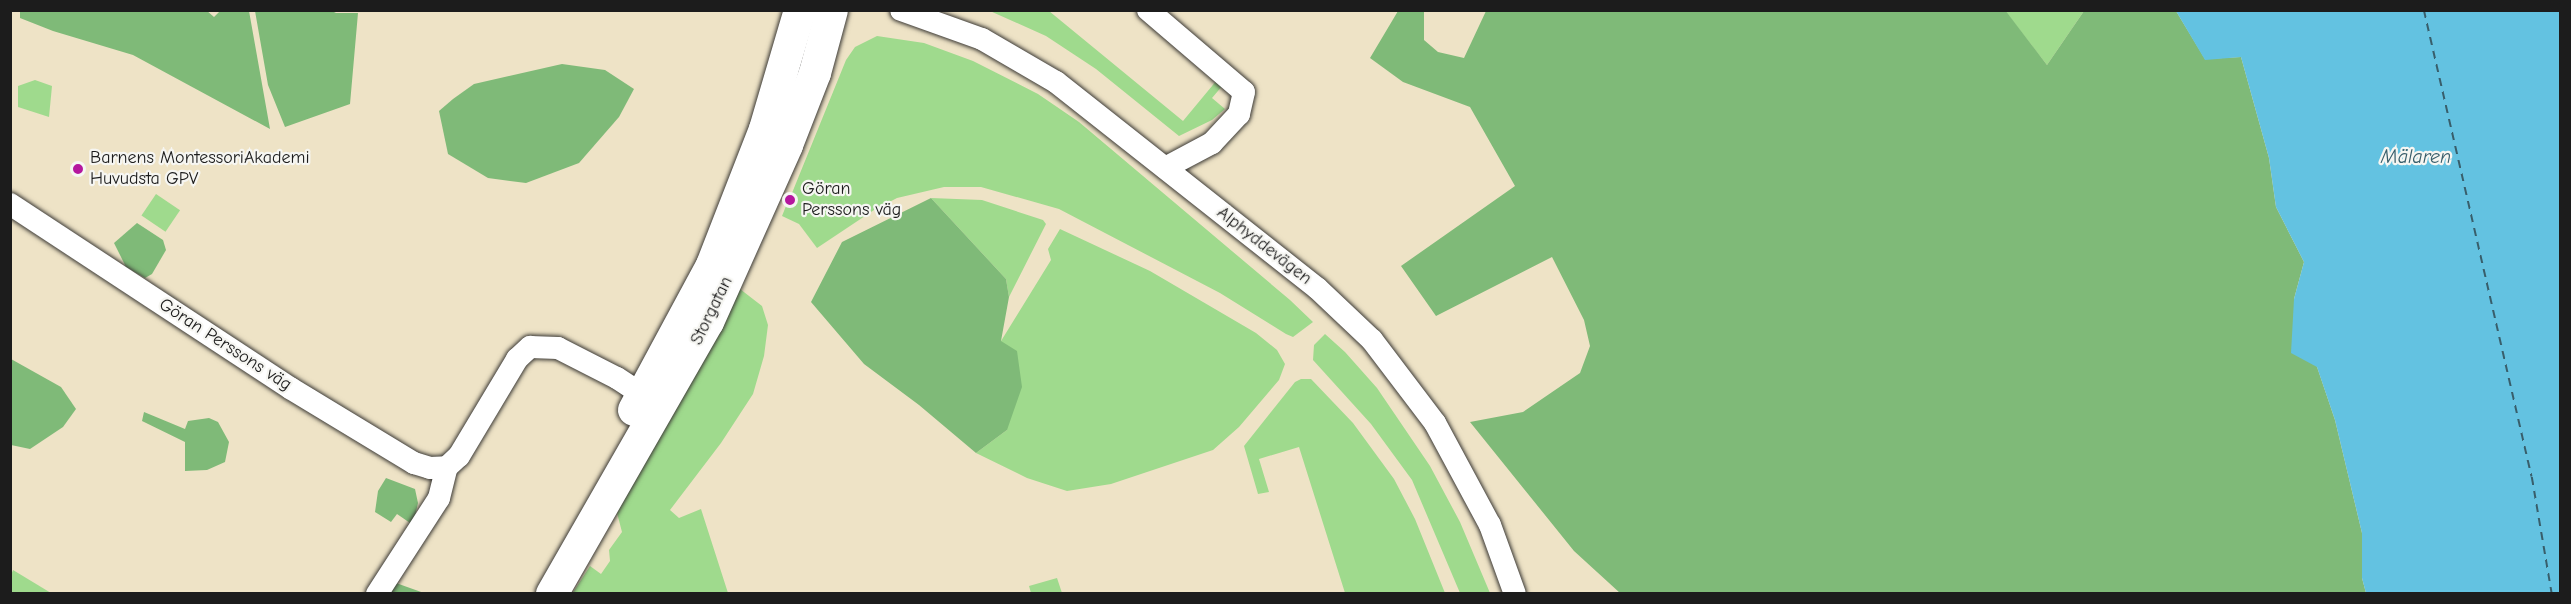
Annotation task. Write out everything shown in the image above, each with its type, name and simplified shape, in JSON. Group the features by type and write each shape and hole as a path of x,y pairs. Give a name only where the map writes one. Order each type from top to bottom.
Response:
{"street":[{"name":"Storgatan","path":"552,594 652,401 712,265 765,129 800,10"},
{"name":"Storgatan","path":"529,594 652,401 712,313 787,145 815,73 832,10"},
{"name":"Alphyddevägen","path":"901,10 944,17 1056,82 1317,288 1372,340 1435,423 1490,525 1515,594"},
{"path":"1148,10 1244,92 1239,114 1212,143 1165,168"},
{"name":"Göran Perssons väg","path":"10,204 239,356 365,434 414,463 430,468 447,467"},
{"path":"377,594 439,498 447,467 459,456 517,359 530,347 558,348 617,378 652,401"}],"green space":[{"path":"20,10 206,10 214,17 220,11 249,11 270,129 133,55 53,31 20,18"},
{"path":"2005,10 2047,65 2084,11 2176,11 2205,59 2241,57 2269,158 2276,207 2304,262 2294,299 2335,420 2362,533 2362,578 2366,593 1620,593 1574,551 1470,422 1523,412 1580,373 1590,346 1584,320 1552,257 1436,316 1401,266 1515,186 1470,107 1403,82 1370,58 1398,11 1424,11 1424,40 1438,52 1464,58 1486,11"},
{"path":"255,11 358,13 350,104 285,127 268,85"},
{"path":"990,11 1049,11 1183,121 1217,80 1223,85 1212,98 1225,109 1212,120 1179,136 1096,69 1046,36"},
{"path":"2005,11 2084,11 2047,65"},
{"path":"877,36 924,43 973,61 1038,94 1079,122 1313,322 1293,337 1220,293 1059,209 981,187 944,187 897,198 874,210 817,248 799,224 782,216 786,206 790,208 796,195 792,193 846,60 855,47"},
{"path":"562,64 605,70 634,89 619,117 579,163 526,183 488,178 448,154 439,111 453,99 474,84"},
{"path":"35,80 52,86 49,117 18,107 18,86"},
{"path":"156,194 180,210 166,232 141,216"},
{"path":"931,198 982,200 1043,220 1046,224 1009,297 1006,279"},
{"path":"931,198 1006,279 1009,297 1001,341 1017,351 1022,387 1007,430 976,453 919,405 864,364 811,302 842,242"},
{"path":"137,223 163,240 166,250 152,274 145,278 126,267 114,243"},
{"path":"1060,229 1150,271 1256,333 1277,350 1285,364 1279,380 1239,427 1213,450 1111,484 1067,491 1027,478 976,453 1007,430 1001,341 1051,260 1048,249"},
{"path":"740,289 762,306 768,325 764,356 753,394 721,443 670,510 679,518 701,509 728,593 572,594 590,566 601,574 610,561 609,550 622,532 617,513"},
{"path":"1325,334 1345,352 1377,388 1430,466 1460,522 1490,593 1460,593 1412,480 1371,424 1313,360 1314,345"},
{"path":"11,359 61,387 76,409 63,427 30,449 11,445"},
{"path":"1301,379 1311,379 1353,423 1394,479 1415,519 1445,593 1345,593 1299,447 1259,459 1269,492 1258,494 1244,446 1295,382"},
{"path":"144,412 185,429 188,421 209,418 218,422 229,442 225,462 207,470 185,471 185,442 142,421"},
{"path":"386,478 415,489 418,503 413,525 397,514 391,522 375,512 378,491"},
{"path":"13,570 51,593 11,593"},
{"path":"1057,578 1062,593 1031,593 1029,586"},
{"path":"396,583 424,593 390,594"}],"water":[{"name":"Mälaren","path":"2176,11 2560,11 2560,593 2366,593 2362,578 2362,533 2335,420 2317,367 2291,353 2294,299 2304,262 2276,207 2269,158 2241,57 2205,60"}],"ferry route":[{"path":"2424,10 2532,477 2552,594"}],"place":[{"name":"Barnens MontessoriAkademi Huvudsta GPV","path":"78,169"},
{"name":"Göran Perssons väg","path":"790,200"}]}
